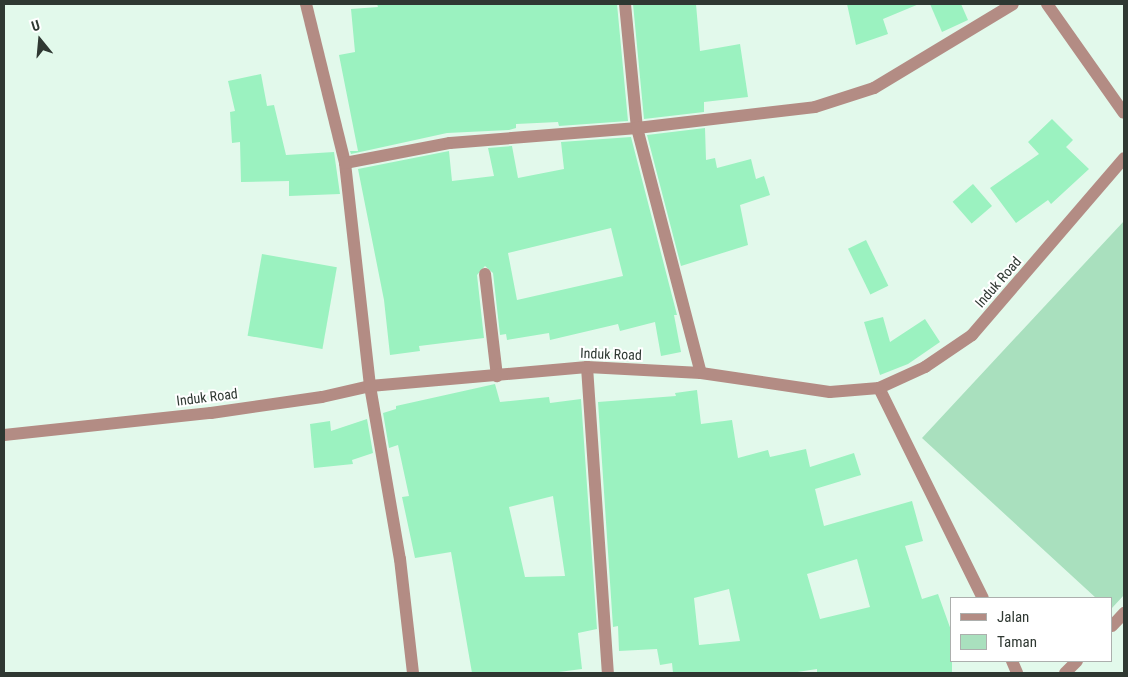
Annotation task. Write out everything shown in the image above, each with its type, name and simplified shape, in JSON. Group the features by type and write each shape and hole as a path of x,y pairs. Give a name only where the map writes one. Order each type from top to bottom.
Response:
{"street":[{"path":"306,4 345,163 370,386 400,559 413,673"},
{"path":"625,4 637,128 701,373"},
{"path":"345,163 450,142 637,128 816,108 847,99 874,88 1013,4"},
{"path":"1047,4 1124,113"},
{"name":"Induk Road","path":"4,435 211,413 322,397 370,386 587,367 701,373 830,392 878,388 925,367 972,335 1124,158"},
{"path":"484,274 497,376"},
{"path":"587,367 608,673"},
{"path":"878,388 982,597"},
{"path":"1113,625 1124,613"},
{"path":"1065,673 1077,662"}],"green space":[{"path":"1124,221 1124,595 1113,607 1113,597 1095,597 922,438"}],"building":[{"path":"377,4 617,4 628,121 559,126 558,122 516,124 516,128 509,130 447,133 351,154 350,151 358,151 339,55 355,52 351,9 378,7"},
{"path":"633,4 696,4 700,51 740,44 748,97 704,102 704,112 644,119"},
{"path":"847,4 919,4 883,19 888,34 856,45"},
{"path":"930,4 961,4 968,20 942,32"},
{"path":"261,74 267,106 274,105 286,155 334,152 340,194 289,196 289,181 241,182 240,142 232,143 230,112 235,111 228,81"},
{"path":"1052,119 1073,140 1066,147 1089,169 1051,204 1048,200 1016,223 990,188 1039,154 1028,142"},
{"path":"705,128 706,160 715,158 717,168 751,159 756,179 764,176 770,195 740,205 748,245 681,266 647,135"},
{"path":"631,137 677,315 674,315 681,352 661,356 655,322 620,331 618,324 550,340 549,333 507,340 506,334 500,335 493,273 485,266 477,275 484,338 419,346 420,351 390,355 384,300 358,169 449,151 452,181 494,176 488,148 512,146 518,178 564,169 561,142","holes":["611,228 623,276 517,300 508,253"]},
{"path":"973,184 992,206 972,224 953,202"},
{"path":"866,240 888,286 870,295 848,249"},
{"path":"262,254 337,267 322,349 248,336"},
{"path":"883,317 890,342 925,319 940,342 908,364 880,375 864,322"},
{"path":"495,384 500,402 549,397 550,403 581,399 597,629 578,633 582,669 551,673 472,673 451,552 415,558 402,497 409,496 398,445 389,448 383,413 396,409 396,406","holes":["553,496 565,576 525,577 509,507"]},
{"path":"697,390 701,424 732,420 738,458 768,450 770,457 806,449 810,467 854,453 861,475 815,489 824,526 912,501 923,541 905,546 922,599 938,594 950,627 950,662 952,662 952,673 817,673 817,669 791,673 673,673 672,663 660,665 657,649 619,651 618,626 613,627 598,402 676,396 675,393","holes":["857,559 870,607 820,619 807,574","729,589 740,641 699,645 694,598"]},
{"path":"367,419 373,453 352,460 353,464 314,468 310,424 330,421 331,431"}]}
